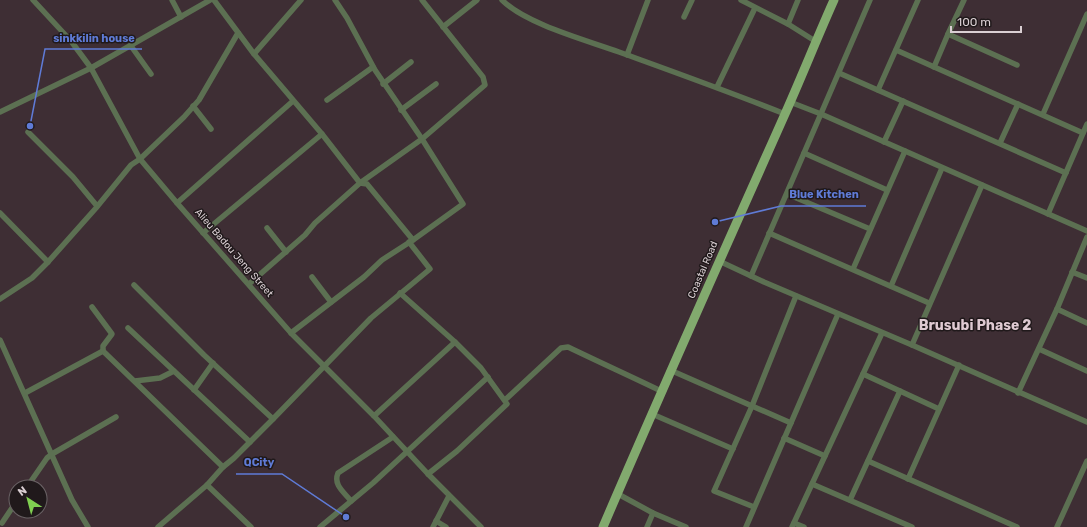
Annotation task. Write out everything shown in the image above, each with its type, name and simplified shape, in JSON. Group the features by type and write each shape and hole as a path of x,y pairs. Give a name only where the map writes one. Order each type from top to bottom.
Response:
{"main road":[{"name":"Coastal Road","path":"603,527 670,370 785,114 815,41 834,0"}],"street":[{"name":"Alieu Badou Jeng Street","path":"33,0 71,41 91,68 140,159 177,203 291,333 374,416 449,496 481,527"},
{"path":"172,0 181,18"},
{"path":"0,112 91,68 181,18 210,0"},
{"path":"158,527 207,485 223,467 273,420 371,318 430,269 411,241 367,184 360,183 322,134 254,54 214,0"},
{"path":"254,54 301,0"},
{"path":"291,333 364,277 382,260 463,204 422,139 383,84 347,18 335,0"},
{"path":"249,284 305,235 315,223 360,183 422,139 485,85 483,77 422,0"},
{"path":"443,27 477,0"},
{"path":"502,0 510,8 542,24 717,87 785,114"},
{"path":"627,54 648,0"},
{"path":"684,17 692,0"},
{"path":"741,0 788,24 815,41"},
{"path":"788,24 798,0"},
{"path":"751,276 870,0"},
{"path":"878,90 918,0"},
{"path":"934,67 964,0"},
{"path":"717,87 755,8"},
{"path":"1043,114 1087,14"},
{"path":"0,299 32,278 48,262 131,165 140,159 184,117 199,100 238,33"},
{"path":"948,34 1017,65"},
{"path":"131,46 151,74"},
{"path":"896,50 1083,133"},
{"path":"383,84 411,62"},
{"path":"327,100 373,67"},
{"path":"839,73 1066,173"},
{"path":"401,110 436,84"},
{"path":"177,203 293,101"},
{"path":"884,142 903,101"},
{"path":"790,102 821,114 1087,231"},
{"path":"1000,143 1018,104"},
{"path":"193,106 211,130"},
{"path":"1048,214 1087,124"},
{"path":"28,132 73,177 97,206"},
{"path":"204,233 322,134"},
{"path":"853,269 905,151"},
{"path":"804,153 887,190"},
{"path":"891,286 942,168"},
{"path":"912,345 929,303 982,185"},
{"path":"787,194 870,229"},
{"path":"0,213 48,262"},
{"path":"267,228 286,252"},
{"path":"769,233 929,303"},
{"path":"1018,393 1057,309 1087,237"},
{"path":"719,261 796,296 1087,422"},
{"path":"1072,272 1087,278"},
{"path":"312,277 331,302"},
{"path":"134,285 273,420"},
{"path":"400,294 455,342 488,377 507,404 457,451 428,474"},
{"path":"754,507 714,492 752,406 796,296"},
{"path":"92,308 112,334 103,346 103,351"},
{"path":"1057,309 1087,323"},
{"path":"746,527 838,314"},
{"path":"128,328 250,442"},
{"path":"804,527 793,525 882,333"},
{"path":"0,340 72,500 88,527"},
{"path":"374,416 455,342"},
{"path":"505,400 561,348 564,347 568,347 602,364 615,368 661,391"},
{"path":"1039,349 1087,371"},
{"path":"103,351 223,467"},
{"path":"25,394 103,351"},
{"path":"194,390 213,363"},
{"path":"908,479 938,409 959,366"},
{"path":"670,370 791,423"},
{"path":"135,381 160,378 174,371"},
{"path":"863,374 938,409"},
{"path":"320,527 373,483 488,377"},
{"path":"850,500 900,391"},
{"path":"652,414 734,449"},
{"path":"33,479 47,458 52,454 116,417"},
{"path":"351,501 337,483 336,478 338,473 393,436"},
{"path":"784,438 825,456"},
{"path":"868,461 1017,527"},
{"path":"1057,527 1085,471 1087,461"},
{"path":"812,484 912,527"},
{"path":"207,485 251,527"},
{"path":"618,494 653,513 686,527"},
{"path":"446,527 435,524 449,496"},
{"path":"647,527 653,513"},
{"path":"2,524 8,515"}],"place":[{"name":"sinkkilin house","path":"30,126"},
{"name":"Blue Kitchen","path":"715,222"},
{"name":"QCity","path":"346,517"}],"district":[{"name":"Brusubi Phase 2","path":"975,325"}]}
